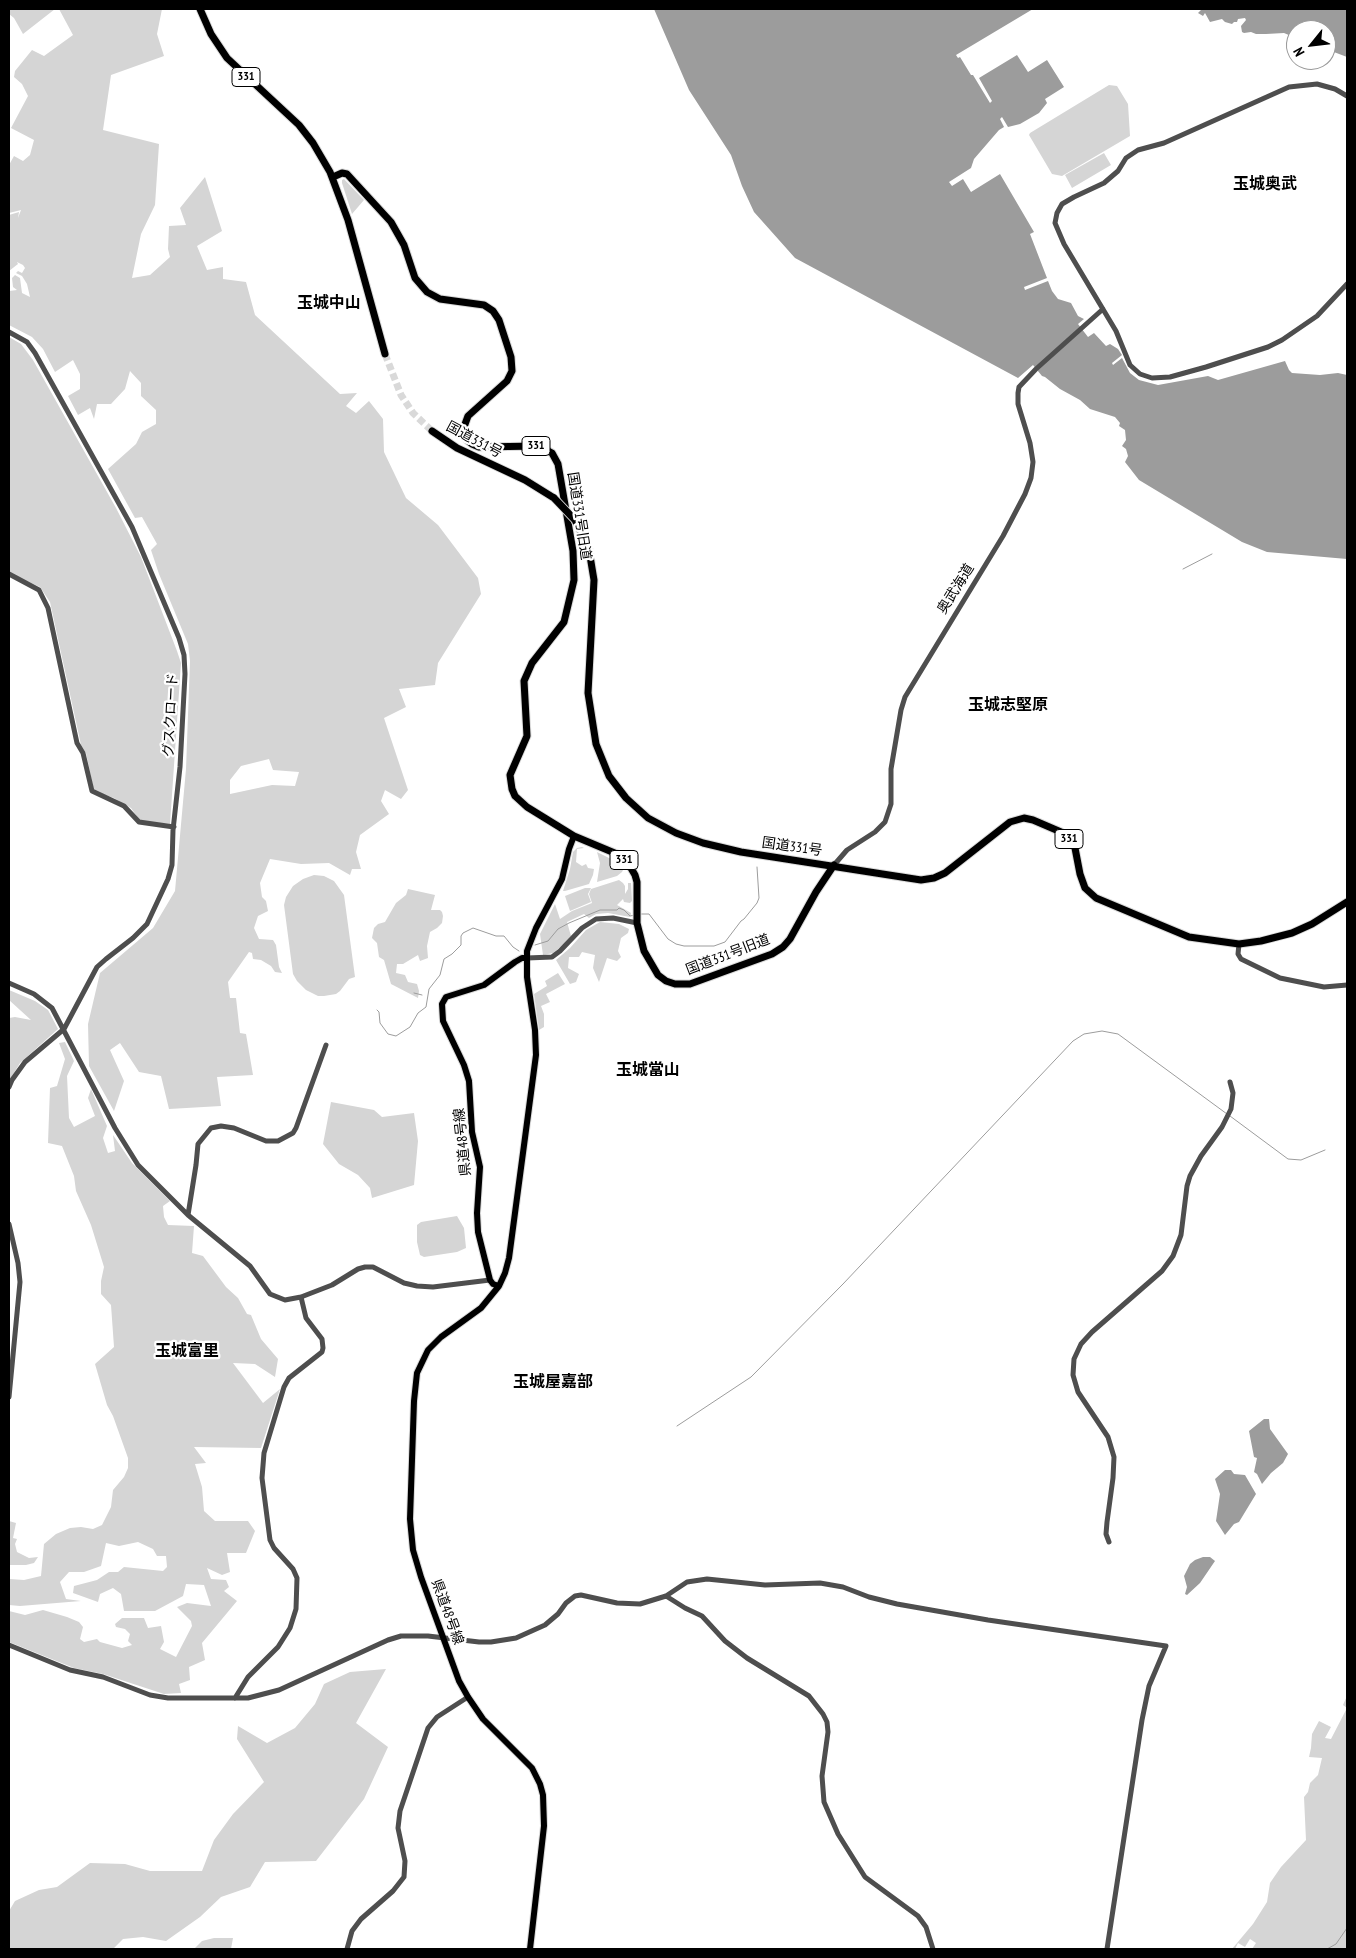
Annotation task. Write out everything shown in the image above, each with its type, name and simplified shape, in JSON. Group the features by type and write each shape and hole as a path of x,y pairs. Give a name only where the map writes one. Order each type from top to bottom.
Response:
{"highway":[{"name":"331","path":"200,9 211,34 227,58 299,125 313,143 333,177 348,220 385,354"},
{"name":"国道331号旧道","path":"333,177 342,173 347,174 391,222 404,245 415,278 427,292 440,299 484,305 493,311 499,320 511,357 512,371 507,381 466,419 464,430 467,440 479,447 539,446 552,453 558,464 573,551 574,580 564,622 525,675 523,687 527,715 527,736 510,775 512,789 521,802 574,836 617,854 628,864 637,882 637,917 642,944 656,972 670,983 690,984 772,954 783,947 790,939 816,892 834,865"},
{"name":"国道331号","path":"432,431 457,448 539,486 576,520 589,550 594,570 589,706 596,744 612,781 636,808 660,825 703,843 741,852 921,880 934,878 945,873 1010,822 1024,818 1061,832 1068,838 1075,848 1085,888 1096,898 1189,937 1239,944 1268,940 1292,933 1312,924 1347,902"}],"main road":[{"name":"県道48号線","path":"530,1949 544,1826 544,1795 532,1768 483,1719 459,1681 419,1570 412,1540 410,1509 415,1382 428,1350 441,1337 481,1308 499,1286 505,1273 509,1258 535,1069 536,1042 527,977 528,947 562,879 574,836"},
{"name":"県道48号線","path":"490,1280 477,1223 480,1167 472,1132 469,1081 464,1065 443,1021 442,1004 446,997 484,985 516,961 527,958"},
{"path":"490,1280 493,1284 499,1286"}],"street":[{"path":"1347,96 1335,89 1317,84 1289,87 1164,143 1138,150 1126,158 1118,171 1104,183 1062,204 1057,213 1055,226 1121,342 1130,365 1140,374 1158,378 1170,377 1206,367 1268,347 1282,340 1317,316 1347,284"},
{"name":"奥武海道","path":"834,865 847,850 875,832 885,822 891,804 891,769 899,718 905,696 1003,536 1026,494 1033,462 1030,443 1018,404 1018,393 1022,383 1103,309"},
{"name":"グスクロード","path":"9,332 27,342 35,353 140,545 182,648 185,674 182,741 170,872 153,914 142,930 97,967 64,1028 25,1062 12,1080 9,1088"},
{"path":"9,574 40,590 48,608 77,743 83,753 92,791 124,806 139,822 174,827"},
{"path":"527,958 552,957 582,928 596,919 637,917"},
{"path":"1239,944 1238,954 1241,959 1280,978 1324,988 1347,984"},
{"path":"9,983 34,994 52,1008 115,1128 138,1165 188,1215 250,1266 270,1294 285,1300 301,1297 332,1285 358,1269 365,1267 373,1268 404,1283 418,1286 433,1287 490,1280"},
{"path":"188,1215 198,1144 211,1128 221,1126 234,1128 266,1141 278,1141 292,1132 296,1128 326,1046"},
{"path":"1109,1542 1106,1534 1114,1457 1108,1437 1078,1392 1073,1375 1074,1359 1081,1344 1092,1332 1162,1270 1173,1256 1182,1235 1190,1176 1201,1156 1228,1118 1231,1109 1233,1093 1230,1082"},
{"path":"9,1224 18,1263 20,1282 9,1398"},
{"path":"235,1698 248,1677 278,1647 290,1628 296,1608 297,1578 293,1569 274,1548 270,1540 262,1478 264,1453 284,1387 289,1378 322,1352 323,1348 322,1339 306,1318 301,1297"},
{"path":"9,1645 70,1670 103,1677 150,1695 168,1698 256,1697 280,1690 388,1640 402,1636 420,1635 444,1639 491,1642 525,1636 545,1625 571,1598 581,1595 618,1603 640,1604 666,1596 687,1582 707,1579 764,1585 820,1583 843,1587 869,1597 897,1604 988,1620 1166,1646 1149,1686 1142,1720 1107,1949"},
{"path":"666,1596 702,1616 725,1641 747,1658 809,1696 823,1714 827,1722 828,1732 822,1776 824,1802 838,1834 847,1852 865,1877 918,1916 926,1928 933,1949"},
{"path":"347,1949 352,1931 361,1919 393,1891 404,1877 405,1861 399,1838 400,1811 428,1728 442,1713 468,1697"}],"shaded area":[{"path":"9,9 55,9 23,34 14,18 9,14"},
{"path":"59,9 162,9 157,34 164,56 111,75 103,130 159,144 155,205 141,234 132,278 150,275 170,257 168,249 169,226 186,225 180,208 205,177 222,231 197,246 207,270 223,267 223,279 246,282 255,315 340,394 357,393 346,406 356,413 369,401 383,419 384,452 406,498 438,525 478,578 481,594 438,663 435,685 399,689 406,707 384,718 408,790 401,799 385,790 381,801 389,814 360,835 356,852 361,869 352,869 350,875 329,863 301,864 270,859 260,883 262,897 266,901 268,911 258,916 254,928 259,939 273,940 276,945 279,967 282,973 275,972 271,966 261,960 253,959 252,953 249,952 228,982 230,998 236,998 240,1033 246,1034 253,1075 217,1077 221,1106 169,1109 161,1076 139,1072 120,1043 110,1050 124,1081 114,1111 89,1066 88,1024 100,973 153,928 175,891 186,769 190,661 188,644 151,550 157,544 142,517 135,518 108,469 136,444 142,432 156,424 156,410 141,396 141,383 130,371 125,389 111,404 97,404 94,419 90,408 78,415 68,396 80,389 80,374 73,360 55,372 43,349 32,337 9,325 9,291 17,290 13,287 12,278 15,275 20,278 22,293 30,297 27,284 22,276 16,273 18,271 22,273 25,268 23,265 17,262 18,264 9,271 9,215 19,212 18,218 21,210 9,213 9,165 14,156 23,161 30,155 34,140 11,128 28,96 22,84 14,77 15,71 32,50 44,56 73,35","holes":["269,759 273,770 299,772 295,786 272,785 230,794 230,780 241,766"]},
{"path":"654,9 1033,9 956,55 958,58 960,57 971,75 973,75 990,103 992,101 979,78 1017,55 1028,72 1047,60 1064,87 1045,99 1047,103 1039,113 1020,124 1008,127 1002,117 1000,119 1004,127 999,130 974,159 971,168 949,182 952,186 963,179 971,192 1000,174 1034,232 1030,234 1047,278 1024,287 1025,290 1048,281 1058,299 1071,303 1078,316 1084,319 1078,324 1088,337 1094,333 1106,346 1110,344 1118,349 1122,355 1112,363 1113,365 1122,358 1130,373 1139,380 1158,385 1208,376 1218,380 1285,361 1292,373 1320,375 1338,373 1347,375 1347,559 1267,552 1242,542 1139,480 1125,462 1128,456 1126,449 1122,446 1126,440 1125,430 1119,426 1120,423 1115,417 1090,409 1080,400 1042,376 1033,365 1018,378 795,258 754,212 731,155 689,90"},
{"path":"1202,9 1347,9 1347,57 1336,53 1336,20 1286,20 1286,34 1256,34 1242,32 1241,26 1246,20 1245,18 1238,19 1237,22 1232,24 1222,19 1210,22 1205,13 1203,16 1198,13"},
{"path":"1109,85 1117,86 1128,104 1130,136 1062,176 1052,174 1029,135 1030,133"},
{"path":"1104,153 1111,165 1072,188 1065,175"},
{"path":"344,179 364,200 352,214 342,183"},
{"path":"9,337 21,344 33,360 116,508 141,557 181,663 170,824 140,821 131,808 114,798 94,791 86,753 81,745 50,602 40,587 9,573"},
{"path":"577,848 584,848 577,849 576,862 582,866 586,864 588,868 594,869 593,875 589,884 563,891 573,852"},
{"path":"597,852 621,864 624,868 622,872 617,876 597,882 600,863"},
{"path":"314,875 324,876 334,881 344,895 355,977 349,979 336,994 324,996 318,996 306,990 293,974 284,905 286,897 293,886 303,879"},
{"path":"619,880 625,886 625,894 628,889 628,883 631,883 632,901 630,903 624,902 623,899 617,905 631,913 630,917 608,913 596,914 589,918 584,914 567,922 571,936 564,944 553,953 543,955 540,934 555,904 560,919 572,911 592,903 589,894 591,889"},
{"path":"585,888 591,888 588,894 591,902 570,911 565,896"},
{"path":"408,889 435,895 431,910 440,910 443,916 442,923 430,932 427,946 428,958 420,961 418,955 403,964 397,964 396,973 405,975 408,982 417,984 418,998 391,984 384,960 379,957 377,943 372,938 374,928 378,924 385,922 396,903 406,895"},
{"path":"600,922 619,924 629,929 628,933 621,938 618,951 621,957 617,961 607,958 599,982 593,968 595,955 582,952 579,957 569,957 568,968 579,974 576,982 570,984 556,960 586,930"},
{"path":"558,973 565,984 546,994 550,1002 541,1006 544,1014 544,1027 539,1030 534,994 547,986 545,981"},
{"path":"9,990 35,1001 48,1010 58,1029 20,1063 9,1081 9,1018 15,1017 31,1020 9,1000"},
{"path":"65,1042 74,1061 67,1076 69,1118 74,1127 95,1116 88,1098 91,1089 107,1126 103,1138 108,1153 115,1151 113,1135 132,1163 170,1201 163,1206 164,1217 168,1225 194,1226 192,1253 203,1256 226,1287 238,1298 247,1314 251,1315 261,1339 278,1359 275,1377 255,1364 233,1363 263,1403 280,1389 261,1448 194,1447 206,1463 195,1464 202,1487 204,1511 215,1521 248,1521 255,1531 246,1553 227,1553 230,1572 222,1575 207,1568 211,1579 226,1580 229,1587 224,1591 237,1601 202,1643 205,1660 189,1667 190,1680 179,1684 181,1693 164,1694 103,1674 74,1668 9,1642 9,1611 25,1615 43,1610 67,1617 79,1622 83,1627 80,1639 84,1642 97,1639 100,1642 122,1648 132,1645 128,1641 130,1634 125,1629 116,1627 115,1624 122,1618 144,1618 148,1628 161,1626 164,1642 160,1649 176,1657 192,1626 191,1621 177,1607 187,1603 211,1606 204,1585 186,1584 183,1596 155,1611 124,1611 121,1594 113,1588 100,1594 98,1602 73,1593 74,1586 97,1580 109,1572 118,1572 124,1567 163,1571 167,1567 166,1556 157,1556 153,1549 138,1542 119,1546 106,1543 101,1566 84,1572 69,1572 60,1582 66,1599 81,1601 20,1606 9,1605 9,1579 24,1580 41,1576 44,1544 56,1534 70,1528 93,1529 102,1525 111,1507 113,1490 124,1477 128,1468 128,1458 113,1416 107,1405 95,1364 114,1347 111,1305 101,1294 104,1267 91,1225 76,1191 74,1176 62,1146 48,1143 50,1088 57,1086 65,1059 59,1043"},
{"path":"331,1102 374,1110 382,1117 414,1113 418,1141 414,1185 372,1198 370,1188 358,1175 339,1164 323,1144"},
{"path":"457,1216 464,1228 466,1248 457,1252 424,1257 420,1255 417,1242 417,1225 421,1222"},
{"path":"1264,1419 1269,1419 1270,1429 1288,1454 1283,1463 1262,1484 1254,1472 1257,1458 1254,1457 1249,1431"},
{"path":"1225,1470 1231,1470 1234,1474 1245,1475 1256,1494 1239,1522 1234,1524 1225,1535 1216,1521 1220,1494 1215,1479"},
{"path":"9,1521 16,1523 13,1538 17,1539 15,1544 17,1552 29,1558 38,1557 34,1563 9,1565"},
{"path":"1203,1557 1210,1557 1215,1561 1200,1583 1187,1595 1185,1594 1187,1587 1184,1576 1190,1564"},
{"path":"386,1669 356,1723 388,1747 364,1799 316,1861 265,1862 250,1887 221,1897 200,1917 166,1941 143,1937 123,1939 113,1949 9,1949 9,1911 15,1901 39,1890 57,1887 90,1863 125,1864 150,1871 202,1871 214,1840 233,1814 264,1782 237,1739 238,1726 267,1743 295,1728 315,1704 324,1684 350,1672"},
{"path":"1347,1696 1347,1708 1343,1705"},
{"path":"1347,1708 1347,1949 1252,1949 1256,1943 1250,1939 1245,1947 1238,1943 1235,1949 1232,1949 1253,1924 1267,1902 1270,1883 1281,1867 1306,1840 1304,1797 1308,1792 1310,1783 1318,1775 1322,1758 1309,1757 1312,1734 1319,1721 1331,1727 1325,1738 1331,1739"},
{"path":"214,1938 233,1938 231,1949 194,1949 202,1941"}],"waterway":[{"path":"1183,569 1212,554"},
{"path":"639,914 649,914 668,939 676,944 684,946 714,946 725,942 757,903 759,898 757,867"},
{"path":"535,945 548,941 558,929 569,923 600,910 617,910 619,908 630,916 635,915"},
{"path":"377,1010 380,1023 388,1034 396,1036 410,1027 418,1013 426,1007 429,989 440,975 444,959 461,945 463,933 473,928 496,936 504,936 519,951"},
{"path":"414,993 422,995"},
{"path":"677,1426 751,1377 843,1284 1073,1041 1084,1034 1102,1031 1118,1034 1227,1114"},
{"path":"1230,1116 1288,1159 1301,1160 1325,1150"},
{"path":"1327,1949 1336,1944 1347,1928"}],"tunnel":[{"path":"385,354 401,395 413,413 432,431"}],"district":[{"name":"玉城奥武","path":"1265,184"},
{"name":"玉城中山","path":"329,303"},
{"name":"玉城志堅原","path":"1008,705"},
{"name":"玉城當山","path":"648,1070"},
{"name":"玉城富里","path":"187,1351"},
{"name":"玉城屋嘉部","path":"553,1382"}]}
